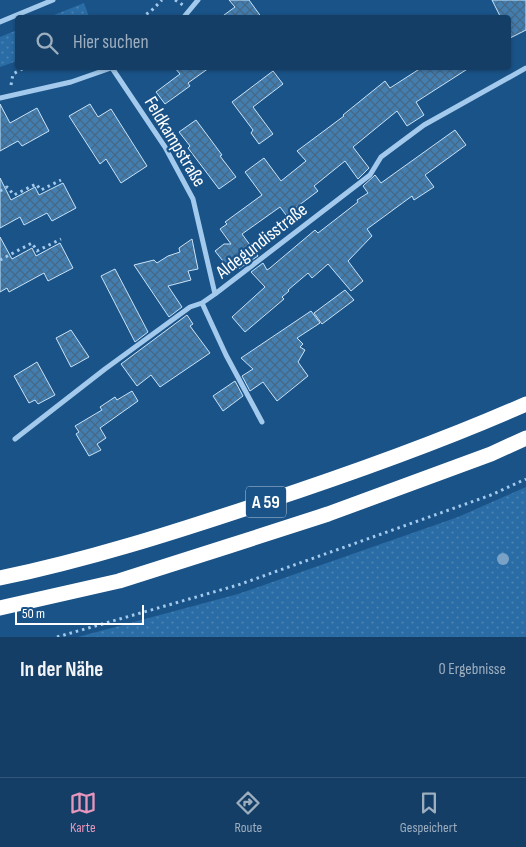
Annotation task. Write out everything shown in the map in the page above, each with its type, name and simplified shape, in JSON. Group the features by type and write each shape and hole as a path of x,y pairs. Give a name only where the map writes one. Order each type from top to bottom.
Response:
{"highway":[{"name":"A 59","path":"0,578 54,567 220,517 377,464 526,404"},
{"name":"A 59","path":"0,608 119,581 229,546 328,514 491,454 526,438"}],"street":[{"path":"17,15 53,0"},
{"path":"186,15 198,0"},
{"path":"0,22 15,16"},
{"name":"Aldegundisstraße","path":"15,439 105,369 190,308 202,303 215,294 370,175 381,157 424,125 526,68"},
{"path":"0,98 71,82 106,70"},
{"name":"Feldkampstraße","path":"113,70 165,147 193,199 215,294"},
{"path":"202,303 226,355 262,422"}],"path":[{"path":"145,15 162,0"},
{"path":"10,96 13,74 20,70"},
{"path":"0,191 7,187 14,195 36,184 41,190 61,180"},
{"path":"0,260 32,243 37,251 61,239"},
{"path":"56,637 238,585 491,495 526,479"}],"shaded area":[{"path":"84,3 88,15 54,15"},
{"path":"15,31 15,62 0,67 0,37"},
{"path":"526,487 526,637 78,637 238,594 458,517"}],"building":[{"path":"229,0 249,0 260,15 224,15 235,7"},
{"path":"492,0 526,0 526,30 511,38 511,15 500,15"},
{"path":"177,70 206,70 188,83 190,86 165,104 156,92 180,74"},
{"path":"418,70 466,70 416,102 424,115 407,126 397,111 353,147 369,168 358,179 345,161 314,186 318,191 286,215 280,207 242,234 258,256 240,268 230,270 215,251 224,244 231,244 220,229 227,224 225,222 262,195 245,172 264,158 281,181 306,161 297,151 344,116 385,81 390,88"},
{"path":"273,71 283,84 253,107 273,134 259,144 251,133 253,130 232,102"},
{"path":"0,104 10,123 37,108 49,131 22,146 18,141 0,151"},
{"path":"90,104 98,117 111,109 147,166 121,183 106,159 100,164 69,116"},
{"path":"196,120 236,177 219,189 188,148 190,146 179,132"},
{"path":"455,130 466,145 425,175 434,187 414,200 412,196 367,229 372,236 348,261 363,281 351,291 328,264 312,278 308,273 288,290 282,297 284,299 245,332 232,317 265,287 251,272 263,263 267,270 315,230 318,233 358,202 357,200 368,193 363,186 375,175 381,183"},
{"path":"0,178 11,200 35,187 39,195 63,183 76,208 52,221 47,213 24,225 20,217 0,228"},
{"path":"0,237 12,259 32,248 36,256 60,243 73,268 48,281 44,273 9,292 7,288 0,292"},
{"path":"192,239 198,269 188,271 191,280 168,286 182,307 169,317 134,265 154,260 157,263 168,256 180,252 179,248"},
{"path":"115,269 148,332 135,342 101,276"},
{"path":"345,290 354,300 322,324 314,313"},
{"path":"311,311 320,323 297,338 303,344 300,347 305,350 298,362 308,376 277,401 263,382 250,391 242,376 253,369 241,358"},
{"path":"187,315 193,324 190,326 210,353 160,387 151,375 137,386 121,364"},
{"path":"71,330 89,357 71,367 56,338"},
{"path":"37,362 55,395 38,404 35,400 29,403 14,376"},
{"path":"235,381 243,396 223,411 213,396"},
{"path":"132,391 138,401 100,428 106,438 97,444 101,450 89,456 76,434 79,432 75,426 102,410 100,407 115,397 117,400"}]}
